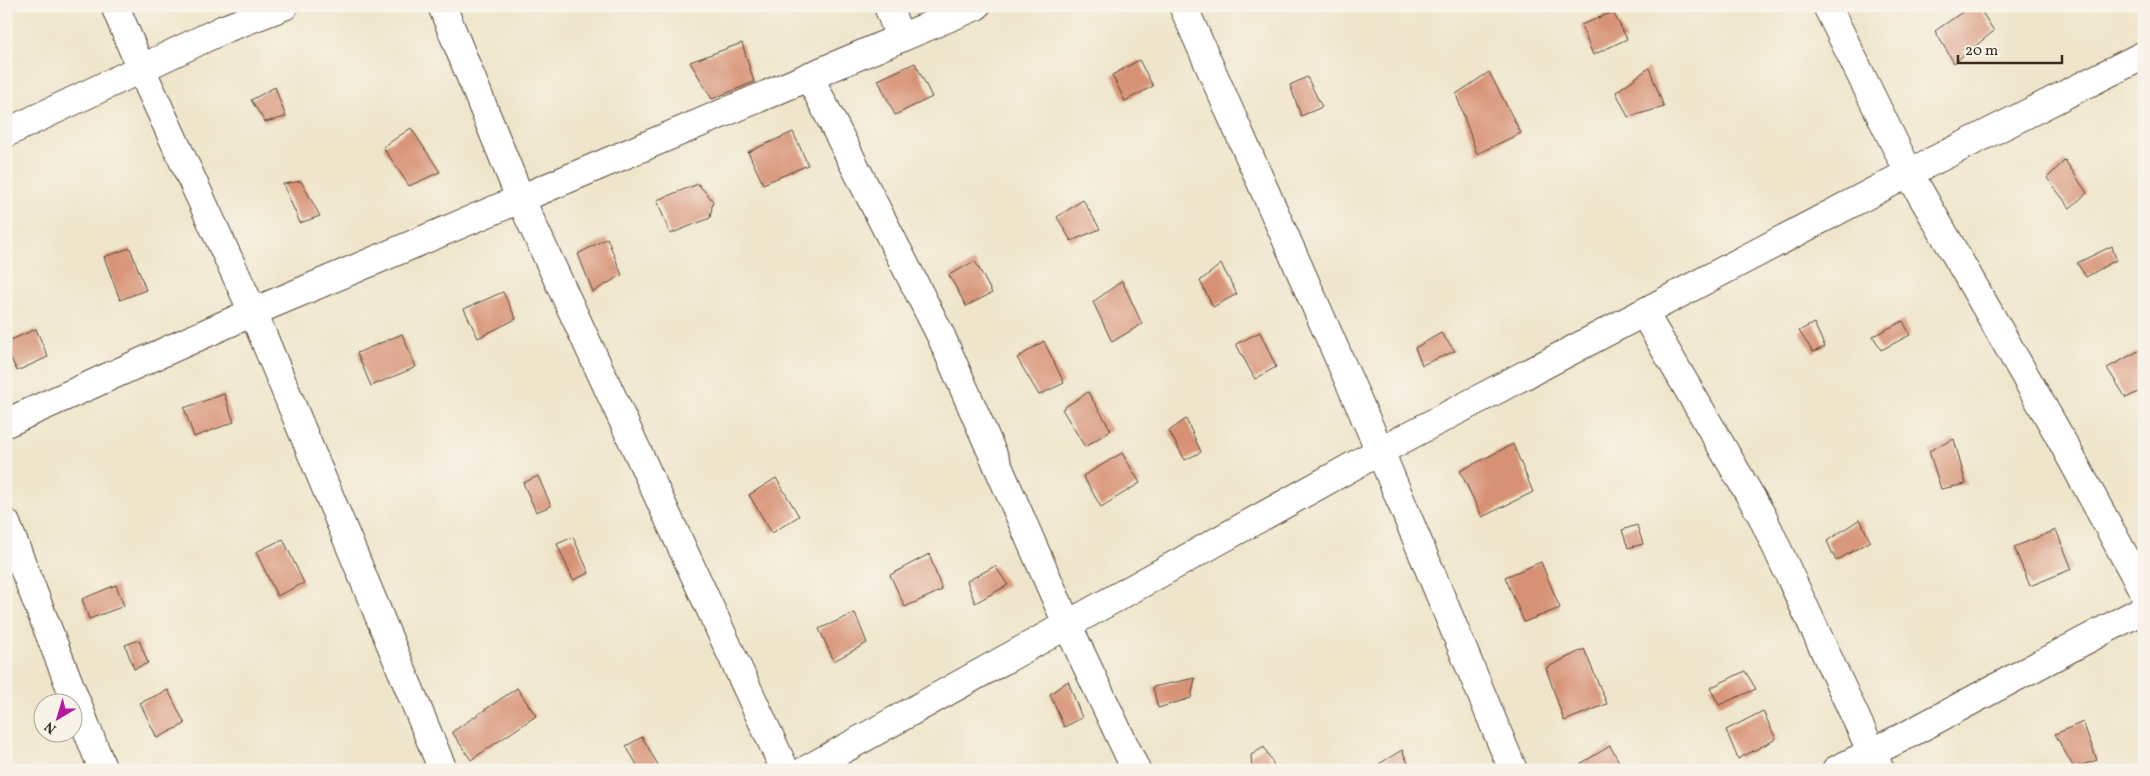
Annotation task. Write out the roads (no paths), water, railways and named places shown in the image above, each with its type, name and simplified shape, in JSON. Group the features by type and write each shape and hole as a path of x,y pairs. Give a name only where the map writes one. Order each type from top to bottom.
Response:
{"street":[{"path":"115,6 141,68 253,312 442,770"},
{"path":"6,133 224,29 284,6"},
{"path":"442,6 520,198 785,770"},
{"path":"888,6 900,38"},
{"path":"6,423 253,312 976,6"},
{"path":"1183,6 1380,451 1512,770"},
{"path":"1828,6 1909,173 2056,430 2144,592"},
{"path":"806,770 1380,451 1909,173 2144,55"},
{"path":"810,76 941,336 1067,624 1136,770"},
{"path":"1644,313 1762,516 1876,761"},
{"path":"6,523 103,770"},
{"path":"1836,770 1876,761 1905,736 2144,609"}]}
